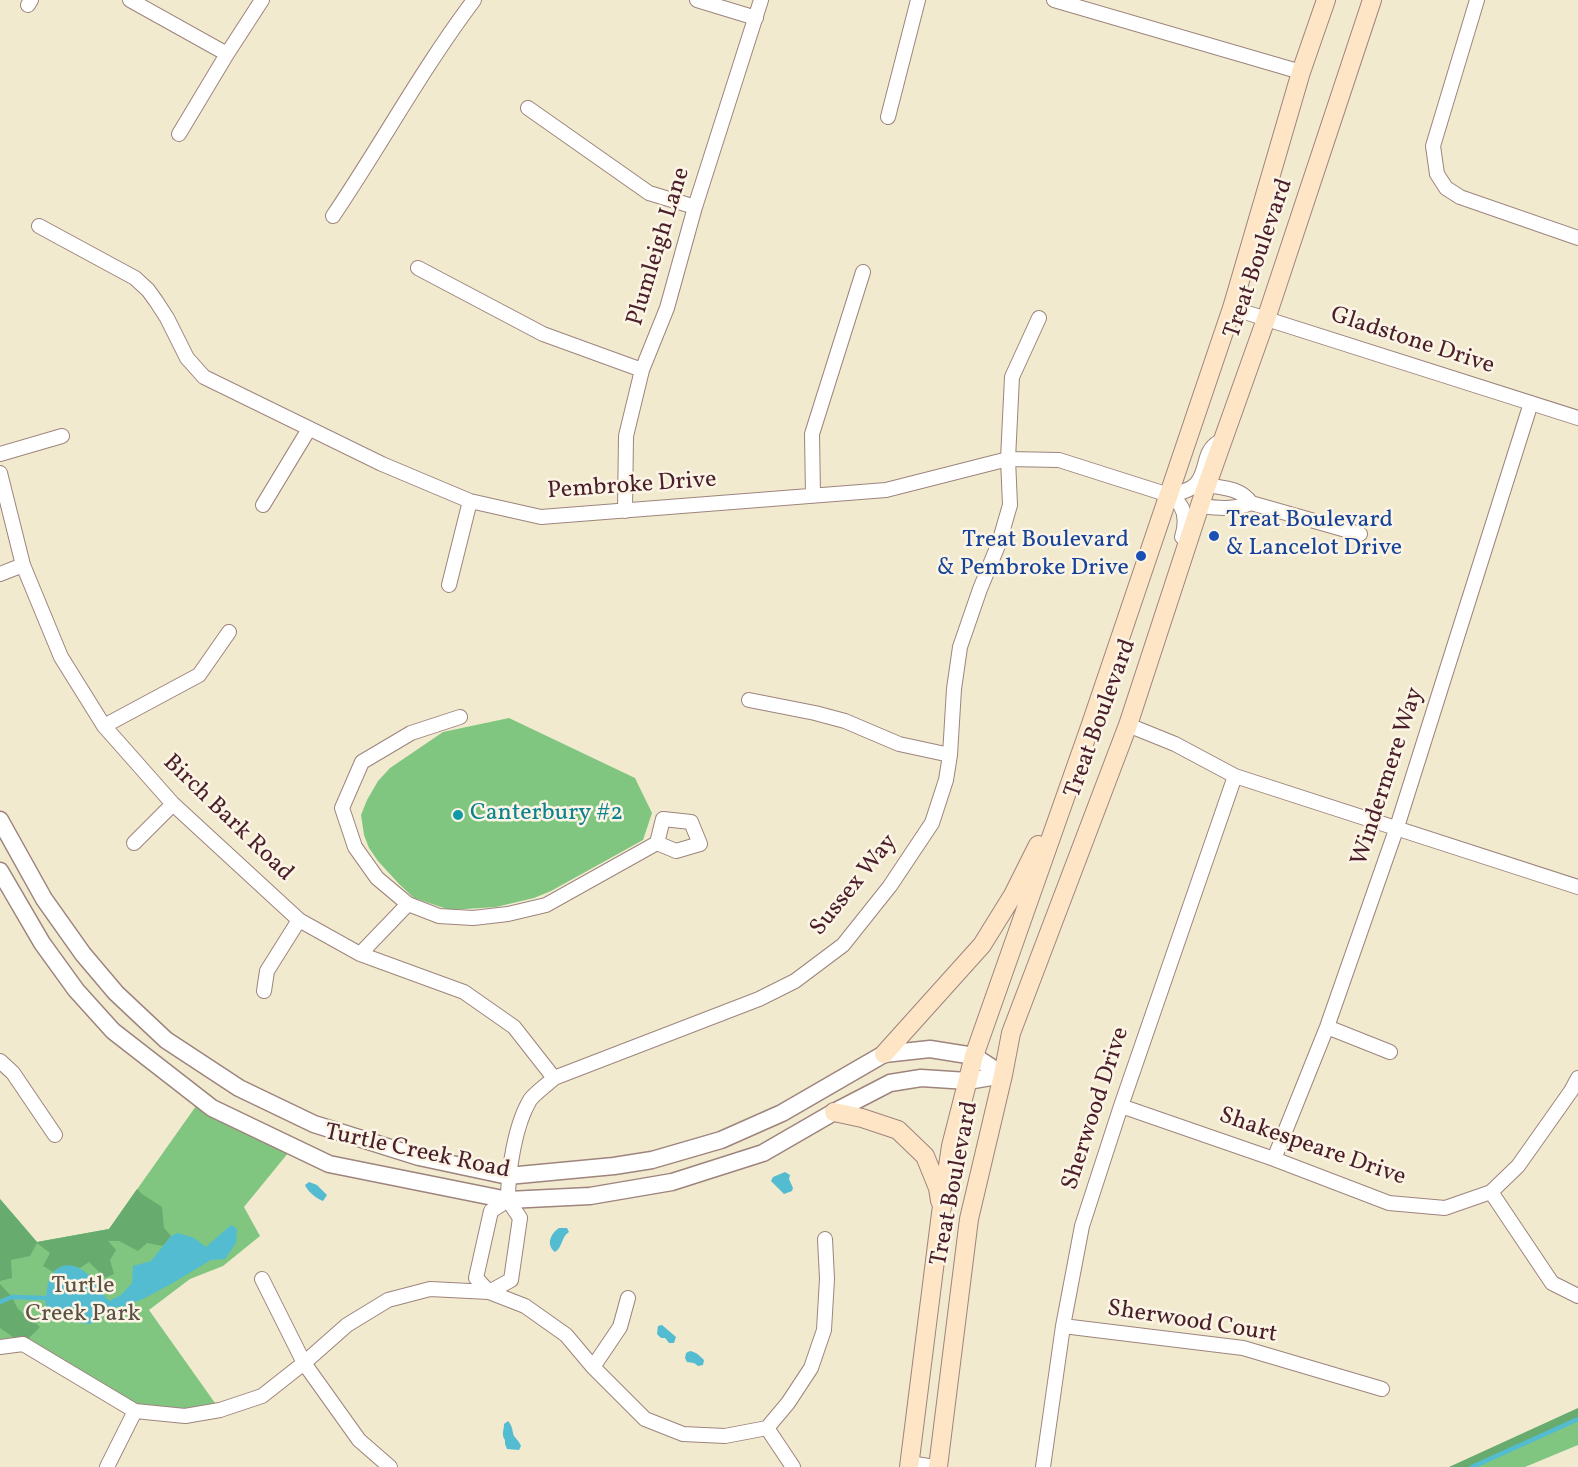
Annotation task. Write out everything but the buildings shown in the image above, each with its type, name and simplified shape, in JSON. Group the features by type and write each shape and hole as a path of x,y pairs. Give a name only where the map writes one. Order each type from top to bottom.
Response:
{"main road":[{"name":"Treat Boulevard","path":"909,1465 951,1146 974,1056 1073,777 1232,308 1301,72 1326,0"},
{"name":"Treat Boulevard","path":"936,1467 969,1219 1011,1033 1128,725 1199,506 1266,319 1372,0"},
{"path":"884,1054 982,945 1013,895 1073,777"},
{"path":"834,1112 862,1118 898,1130 925,1156 938,1188 941,1213"}],"street":[{"path":"129,0 227,54"},
{"path":"179,134 262,0"},
{"path":"333,216 382,142 416,83 474,0"},
{"path":"697,0 756,18"},
{"name":"Plumleigh Lane","path":"625,511 626,436 642,370 667,308 695,207 762,0"},
{"path":"888,117 918,0"},
{"path":"1054,0 1301,72"},
{"path":"1477,0 1433,146 1437,174 1446,188 1460,197 1578,238"},
{"path":"528,108 649,193 695,207"},
{"name":"Pembroke Drive","path":"39,226 135,278 156,301 187,358 204,377 382,464 470,501 541,517 625,511 886,490 1008,459 1059,460 1169,495"},
{"path":"418,267 543,334 642,370"},
{"path":"813,495 812,434 863,272"},
{"name":"Gladstone Drive","path":"1232,308 1578,418"},
{"name":"Sussex Way","path":"507,1200 508,1176 523,1116 531,1099 554,1078 759,999 795,981 843,945 890,886 932,824 946,780 950,755 954,689 960,646 999,543 1010,505 1008,459 1012,377 1039,318"},
{"name":"Windermere Way","path":"1274,1159 1327,1027 1397,827 1531,403"},
{"path":"263,505 309,429"},
{"path":"0,454 63,436"},
{"path":"1169,495 1196,485 1211,447 1222,441"},
{"name":"Birch Bark Road","path":"0,473 23,565 61,657 104,726 174,804 299,920 360,954 464,993 514,1028 554,1078"},
{"path":"1207,485 1228,488 1246,495 1251,503"},
{"path":"1150,656 1146,650 1146,639 1186,521 1175,498 1169,495"},
{"path":"449,585 470,501"},
{"path":"1199,506 1231,507 1251,503 1360,534"},
{"path":"0,574 23,565"},
{"path":"104,726 199,675 230,632"},
{"path":"749,700 835,718 899,744 950,755"},
{"path":"460,717 411,733 363,762 342,808 355,847 377,878 408,904 439,916 473,918 508,914 546,905 657,843"},
{"path":"1128,725 1175,744 1234,776 1578,887"},
{"name":"Sherwood Drive","path":"1043,1467 1063,1326 1082,1226 1234,776"},
{"path":"134,843 174,804"},
{"name":"Turtle Creek Road","path":"0,820 44,899 83,954 116,993 165,1040 239,1088 314,1124 419,1157 508,1176 652,1160 721,1140 782,1113 884,1054 930,1049 974,1056 1003,1075"},
{"name":"Turtle Creek Road","path":"0,871 42,943 76,990 113,1031 212,1108 329,1164 507,1200 590,1196 672,1182 763,1154 834,1112 890,1083 921,1078 968,1081 1003,1075"},
{"path":"360,954 408,904"},
{"path":"264,991 267,971 299,920"},
{"path":"1327,1027 1390,1052"},
{"path":"0,1061 13,1073 55,1135"},
{"name":"Shakespeare Drive","path":"1121,1106 1274,1159 1389,1203 1445,1208 1491,1192 1518,1166 1578,1078"},
{"path":"1491,1192 1552,1283 1578,1296"},
{"path":"507,1200 520,1218 511,1280 489,1292 476,1278 491,1212 507,1200"},
{"path":"0,1347 23,1344 135,1411 185,1416 220,1410 262,1396 347,1325 388,1300 430,1289 489,1292 525,1306 566,1335 593,1367 645,1419 683,1434 725,1436 768,1428 788,1404 812,1368 824,1330 827,1279 825,1239"},
{"path":"262,1279 304,1363 359,1440 390,1467"},
{"path":"593,1367 620,1328 628,1298"},
{"name":"Sherwood Court","path":"1063,1326 1243,1348 1382,1389"},
{"path":"107,1467 135,1411"},
{"path":"768,1428 793,1467"},
{"path":"909,1465 936,1467"}],"green space":[{"path":"509,718 635,778 652,813 643,840 551,891 534,898 496,907 450,910 414,898 378,861 369,848 361,815 367,800 378,781 390,768 443,732"},
{"name":"Turtle Creek Park","path":"201,1099 293,1147 244,1207 260,1236 223,1266 190,1279 149,1310 220,1410 135,1411 23,1344 0,1347 0,1199 37,1242 109,1229"},
{"path":"137,1189 162,1207 164,1228 171,1236 163,1246 147,1243 138,1251 119,1241 108,1241 116,1250 110,1260 114,1274 105,1278 89,1262 80,1268 66,1266 53,1272 43,1266 50,1253 37,1243 30,1256 11,1260 12,1278 0,1281 0,1199 37,1242 109,1229"},
{"path":"0,1284 12,1297 18,1309 40,1327 23,1344 0,1328"},
{"path":"1578,1408 1578,1419 1472,1467 1449,1467"},
{"path":"1578,1419 1578,1445 1525,1467 1472,1467"}],"water":[{"path":"785,1172 790,1175 789,1179 793,1188 792,1191 784,1194 771,1181 773,1177"},
{"path":"309,1182 317,1185 327,1195 323,1201 308,1190 305,1185"},
{"path":"231,1225 237,1229 236,1243 225,1259 211,1260 143,1299 125,1306 110,1308 90,1324 62,1318 46,1306 48,1283 58,1268 69,1265 82,1270 109,1301 121,1295 132,1283 133,1266 151,1261 171,1236 178,1233 194,1238 206,1247"},
{"path":"559,1228 567,1228 569,1232 555,1252 550,1240"},
{"path":"662,1325 676,1337 674,1343 669,1343 657,1334 658,1326"},
{"path":"690,1351 704,1360 703,1365 698,1366 687,1362 686,1353"},
{"path":"508,1421 521,1446 519,1450 507,1449 505,1444 504,1424"}],"waterway":[{"path":"0,1302 12,1297 44,1298"},
{"path":"1472,1467 1578,1419"}],"place":[{"name":"Treat Boulevard & Lancelot Drive","path":"1214,536"},
{"name":"Treat Boulevard & Pembroke Drive","path":"1141,556"},
{"name":"Canterbury #2","path":"458,815"}]}
